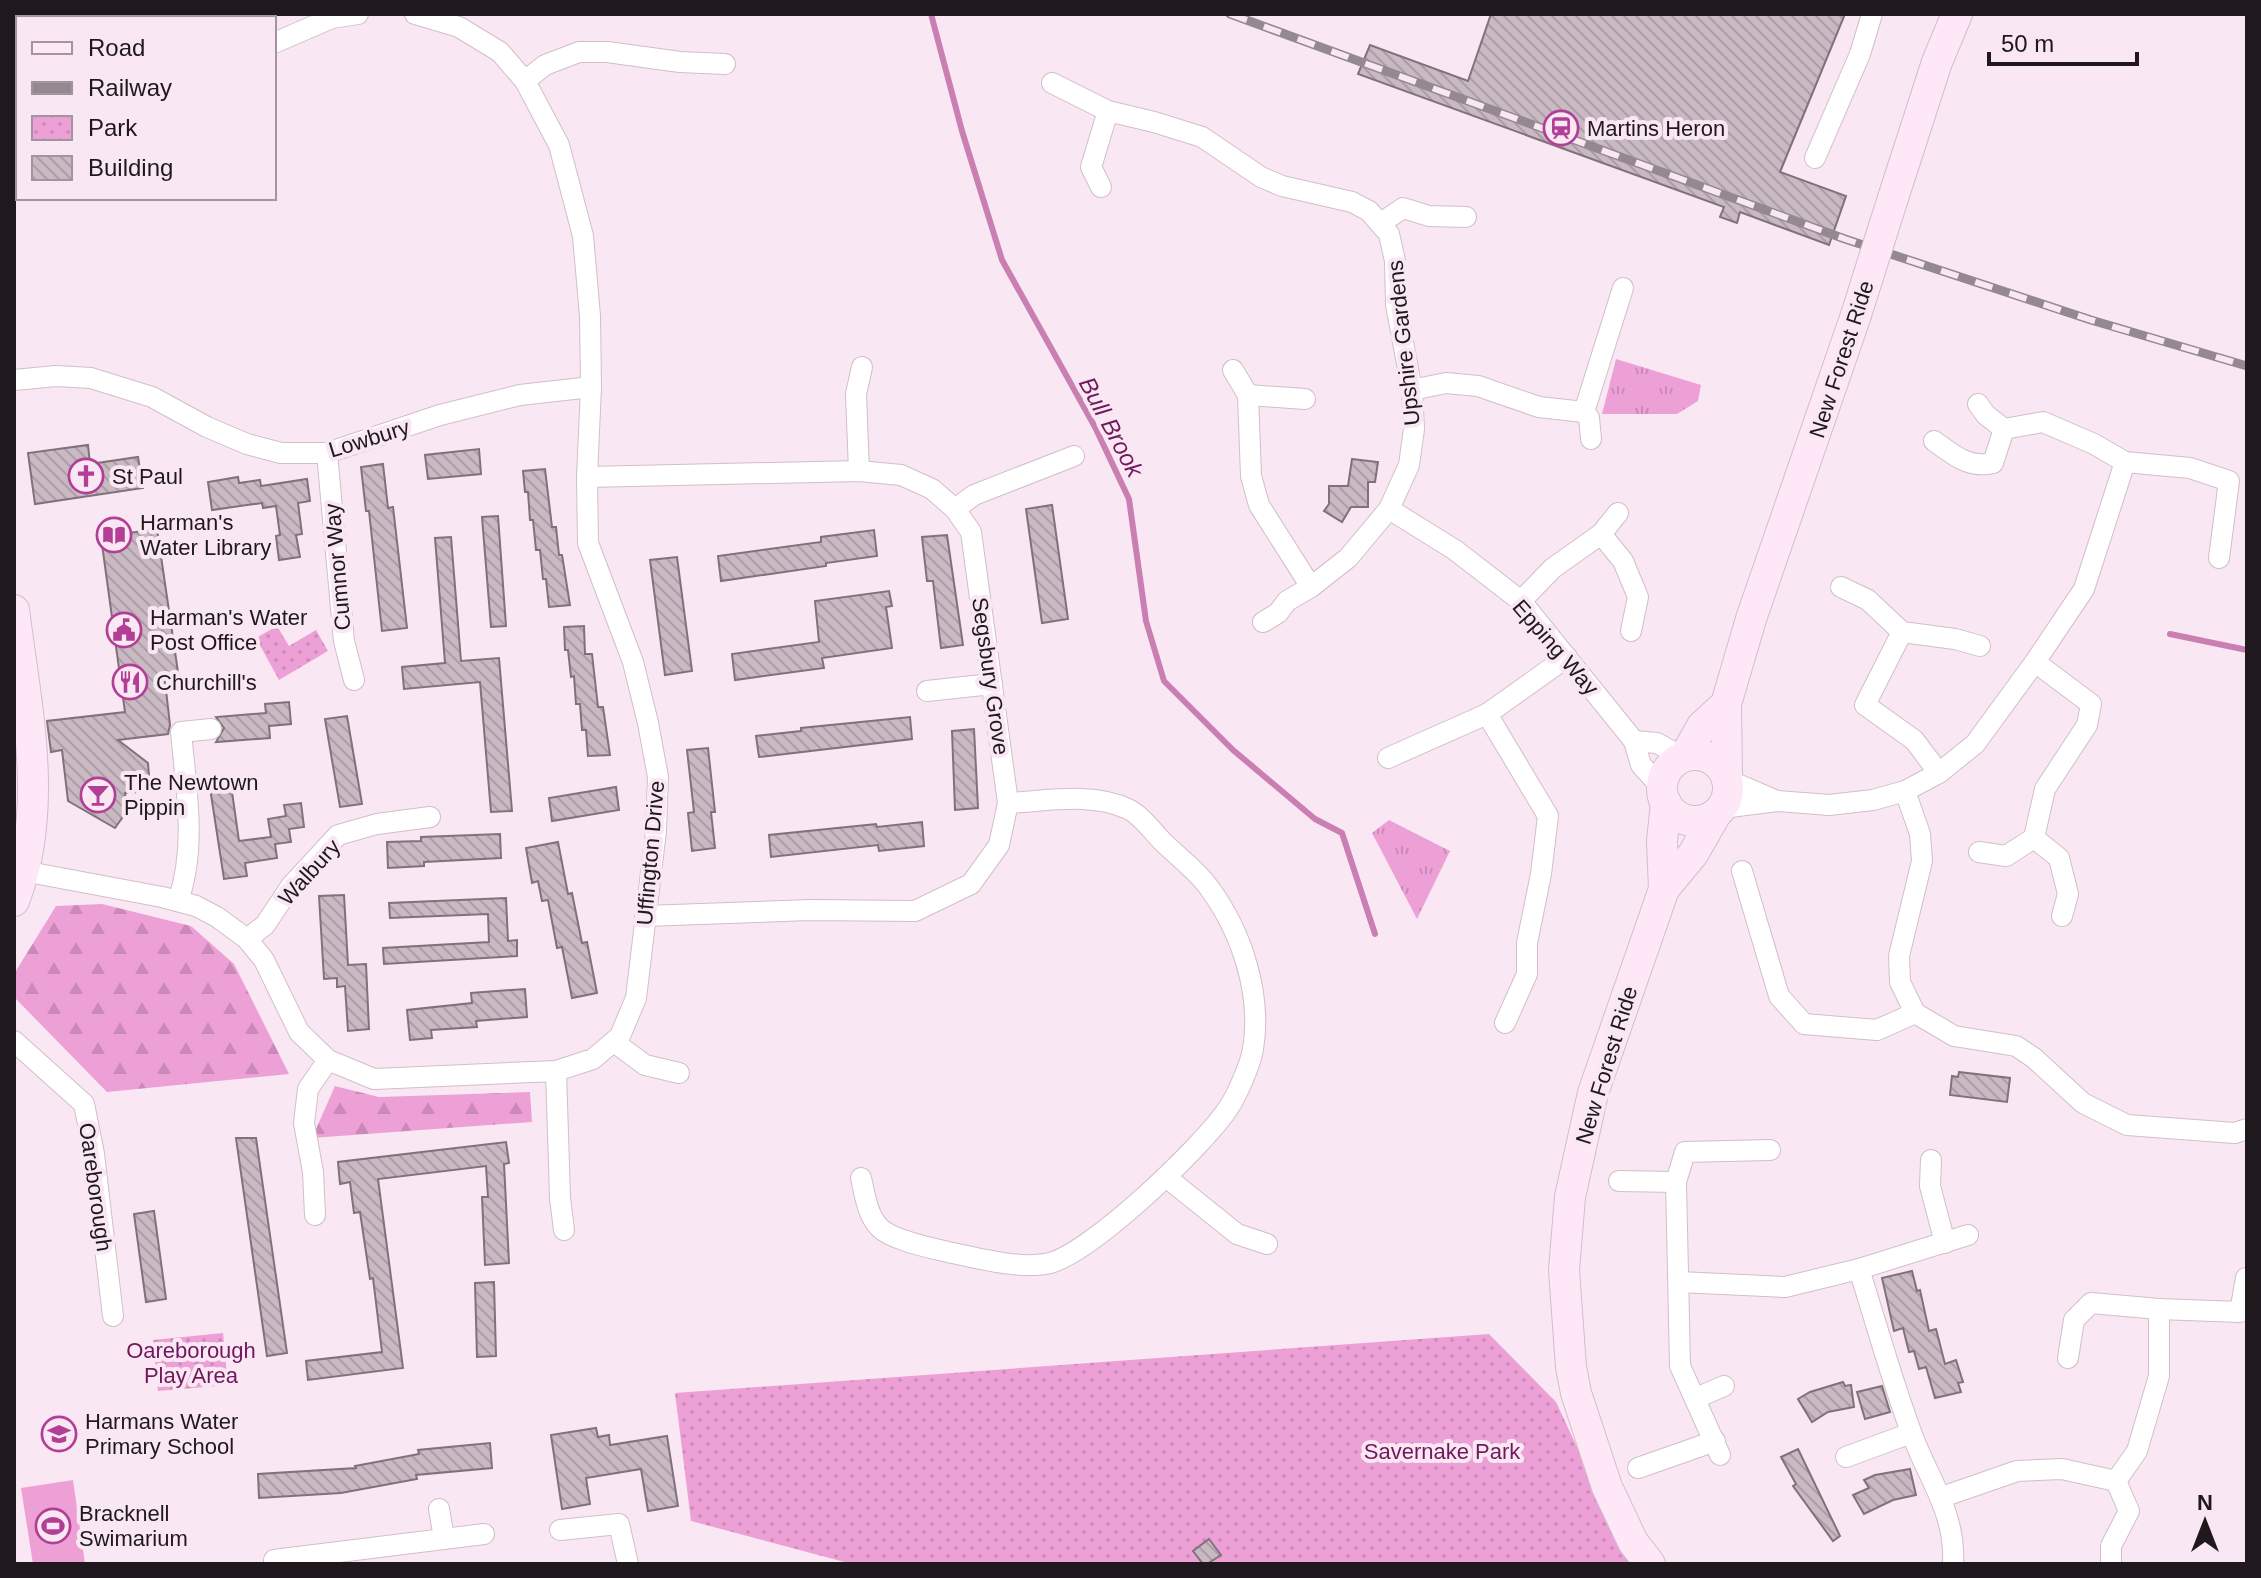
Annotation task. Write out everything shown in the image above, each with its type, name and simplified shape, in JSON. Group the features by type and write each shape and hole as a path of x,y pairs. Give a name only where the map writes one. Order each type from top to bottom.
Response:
{"main road":[{"name":"New Forest Ride","path":"1650,1564 1633,1542 1607,1487 1576,1393 1564,1270 1570,1197 1593,1093 1664,889 1693,854 1723,794 1726,704 1751,619 1856,315 1937,62 1957,14"},
{"path":"14,610 33,769 33,808 23,871 14,901"},
{"name":"New Forest Ride","path":"1664,889 1662,841 1667,769 1683,756 1702,726 1726,704"},
{"path":"1664,796 1683,818 1694,821 1723,794 1714,759 1705,755 1683,756"}],"street":[{"path":"276,42 322,22 358,14"},
{"name":"Uffington Drive","path":"415,14 459,27 500,52 525,81 559,145 583,236 590,316 588,543 633,662 658,777 656,831 636,998 620,1036 614,1042"},
{"path":"1815,158 1860,54 1872,14"},
{"path":"525,81 545,65 579,52 725,64"},
{"path":"1052,83 1108,111 1202,137 1261,177 1305,193 1352,202 1369,211 1381,223 1403,208 1429,216 1466,217"},
{"path":"1101,187 1091,167 1108,111"},
{"name":"Upshire Gardens","path":"1263,622 1348,558 1389,509 1409,465 1414,429 1412,390 1396,305 1394,249 1381,223"},
{"path":"1584,412 1623,288"},
{"path":"859,471 856,394 862,367"},
{"path":"1233,370 1248,395 1251,476 1259,505 1311,587"},
{"name":"Lowbury","path":"14,380 56,376 91,378 152,397 207,427 247,444 281,453 327,453 440,415 520,395 591,387"},
{"path":"1412,390 1446,383 1478,386 1539,407 1584,412 1589,418 1591,439"},
{"path":"1248,395 1305,399"},
{"path":"1978,404 2004,429 2043,422 2094,444 2125,462 2190,468 2238,484 2219,558"},
{"path":"1934,441 1963,461 1978,467 1993,463 2004,429"},
{"name":"Cumnor Way","path":"327,453 344,641 354,680"},
{"path":"955,509 974,495 1074,456"},
{"path":"1723,794 1829,805 1873,800 1905,791 1939,773 1975,744 2084,589 2125,462"},
{"name":"Segsbury Grove","path":"587,477 859,471 901,475 932,489 955,509 971,532 1008,803 999,845 971,884 915,911 810,910 645,916"},
{"name":"Epping Way","path":"1389,509 1455,550 1521,601 1634,741 1641,765 1664,796"},
{"path":"1521,601 1553,568 1601,534 1618,513"},
{"path":"1601,534 1623,561 1638,597 1631,631"},
{"path":"1841,587 1868,600 1902,632 1955,639 1980,646"},
{"path":"1902,632 1865,705 1914,740 1939,773"},
{"path":"1388,758 1487,714 1567,657"},
{"path":"1979,852 2006,856 2034,838 2045,789 2087,725 2091,704 2035,662"},
{"path":"927,691 992,684"},
{"path":"1487,714 1548,816 1541,874 1527,943 1527,974 1505,1023"},
{"path":"178,901 187,876 189,810 181,732 211,729"},
{"path":"1634,741 1657,743 1683,756"},
{"path":"1905,791 1920,834 1922,861 1899,956 1900,982 1915,1013 1954,1036 2016,1046 2034,1058 2083,1103 2127,1125 2235,1133 2247,1129"},
{"path":"1723,794 1777,801"},
{"path":"861,1178 867,1207 881,1230 938,1249 1025,1264 1048,1264 1070,1255 1166,1177 1229,1109 1253,1051 1255,1016 1250,980 1238,936 1209,887 1130,810 1094,799 1008,803"},
{"name":"Walbury","path":"247,939 265,925 291,886 338,835 365,827 430,817"},
{"path":"2034,838 2059,858 2068,894 2062,916"},
{"path":"23,871 98,883 178,901 217,917 247,939 264,960 299,1032 328,1060 374,1079 556,1071 593,1059 614,1042 645,1065 679,1073"},
{"path":"1742,871 1779,996 1804,1024 1877,1030 1915,1013"},
{"name":"Oareborough","path":"14,1041 84,1104 94,1154 113,1316"},
{"path":"315,1215 313,1172 304,1123 308,1089 328,1060"},
{"path":"556,1071 564,1230"},
{"path":"1638,1468 1717,1448 1680,1366 1676,1182 1685,1152 1770,1150"},
{"path":"1931,1160 1930,1186 1945,1243"},
{"path":"1166,1177 1237,1234 1267,1244"},
{"path":"1619,1181 1676,1182"},
{"path":"1679,1282 1785,1287 1859,1269 1968,1235"},
{"path":"1859,1269 1911,1433 1942,1497 1954,1549 1953,1564"},
{"path":"2068,1358 2074,1320 2091,1303 2240,1312 2246,1278"},
{"path":"2116,1481 2137,1451 2159,1376 2159,1309"},
{"path":"1696,1398 1724,1386"},
{"path":"1846,1457 1911,1433"},
{"path":"1942,1497 2017,1471 2062,1469 2116,1481"},
{"path":"2111,1564 2111,1546 2129,1511 2116,1481"},
{"path":"439,1509 444,1538"},
{"path":"560,1530 619,1524 628,1564"},
{"path":"274,1562 484,1534"}],"green space":[{"path":"1616,359 1701,385 1698,401 1677,414 1602,414"},
{"path":"277,626 289,646 316,630 328,651 279,680 256,638"},
{"path":"1389,820 1450,851 1417,919 1372,833"},
{"path":"102,904 191,926 234,964 289,1074 107,1092 14,997 14,974 56,906"},
{"path":"335,1086 379,1097 530,1092 532,1122 312,1138"},
{"name":"Oareborough Play Area","path":"223,1333 228,1385 158,1391 153,1340"},
{"name":"Savernake Park","path":"1489,1334 1556,1402 1627,1554 1636,1564 852,1564 691,1521 675,1393"},
{"name":"Bracknell Swimarium","path":"73,1480 85,1564 33,1564 21,1488"}],"building":[{"path":"1491,14 1845,14 1780,172 1846,196 1829,245 1740,212 1737,223 1720,217 1724,207 1358,74 1370,45 1468,81"},
{"name":"St Paul","path":"88,445 90,464 138,457 143,488 35,504 28,453"},
{"path":"479,449 481,474 428,479 425,455"},
{"path":"1352,459 1378,462 1375,482 1368,482 1368,507 1351,507 1342,522 1324,511 1329,504 1329,486 1348,486"},
{"path":"383,464 388,508 393,507 407,628 382,631 361,467"},
{"path":"545,469 552,527 556,527 570,605 549,607 540,550 536,550 533,520 530,520 523,471"},
{"path":"238,477 239,483 260,480 261,486 307,479 310,501 298,503 302,534 296,535 300,557 279,560 276,506 263,508 262,503 212,510 208,482"},
{"path":"1052,505 1068,619 1042,623 1026,509"},
{"path":"498,516 506,626 491,627 482,517"},
{"path":"157,529 179,679 165,681 170,725 168,734 118,740 148,763 149,776 138,792 125,793 127,811 115,828 68,801 62,750 51,752 47,721 125,712 101,537"},
{"path":"874,530 877,556 721,581 718,556 821,542 821,537"},
{"path":"947,535 963,645 941,648 933,581 927,581 922,537"},
{"path":"451,537 461,661 499,658 512,811 491,812 480,682 404,689 402,667 445,663 435,538"},
{"path":"677,557 692,671 665,675 650,560"},
{"path":"889,591 892,606 886,607 892,648 822,658 824,668 735,680 732,654 819,642 815,601"},
{"path":"584,626 585,654 592,654 598,707 603,707 610,755 588,756 586,730 582,730 580,704 576,704 574,676 571,677 568,650 565,650 564,627"},
{"path":"289,702 291,724 269,726 270,738 216,742 224,728 216,717 266,713 265,704"},
{"path":"347,716 362,804 340,807 325,719"},
{"path":"910,717 912,739 759,757 756,736 801,731 801,728"},
{"path":"974,729 978,808 955,810 952,731"},
{"path":"708,748 715,812 711,812 715,848 692,851 688,813 694,812 687,750"},
{"path":"231,785 239,841 271,837 268,819 286,816 284,805 301,803 304,827 289,829 291,842 275,844 277,858 245,863 247,876 224,879 210,788"},
{"path":"616,787 619,810 552,821 549,798"},
{"path":"922,822 924,846 879,851 878,845 771,857 769,835"},
{"path":"500,834 501,858 424,862 424,866 388,868 387,842 421,841 421,837"},
{"path":"558,842 568,894 572,893 582,943 587,942 597,993 572,998 562,947 557,948 548,900 542,901 538,881 532,883 526,848"},
{"path":"344,895 348,965 366,964 369,1029 348,1031 345,986 337,987 337,978 324,979 319,896"},
{"path":"506,898 508,941 517,940 517,956 384,964 383,948 489,942 488,914 390,918 389,903"},
{"path":"525,989 527,1017 476,1021 477,1027 431,1030 432,1038 410,1040 407,1010 472,1003 471,993"},
{"path":"1959,1072 2010,1078 2007,1102 1950,1095 1952,1076 1958,1077"},
{"path":"236,1138 256,1138 287,1353 267,1356"},
{"path":"506,1142 509,1163 504,1164 509,1263 485,1265 482,1197 488,1197 486,1166 378,1179 403,1368 308,1380 306,1361 382,1352 373,1278 370,1279 360,1212 354,1213 350,1182 340,1184 338,1162"},
{"path":"154,1211 166,1299 146,1302 134,1214"},
{"path":"1912,1271 1917,1291 1920,1290 1929,1331 1936,1329 1945,1364 1956,1360 1963,1382 1958,1383 1961,1392 1935,1398 1926,1367 1919,1369 1914,1351 1909,1352 1903,1328 1894,1331 1882,1278"},
{"path":"494,1282 496,1356 477,1357 475,1283"},
{"path":"1843,1382 1845,1386 1851,1385 1854,1407 1828,1412 1812,1422 1798,1399"},
{"path":"1882,1386 1890,1412 1865,1419 1857,1392"},
{"path":"596,1428 598,1437 609,1435 610,1445 667,1436 678,1506 648,1511 641,1469 586,1478 590,1504 562,1509 551,1435"},
{"path":"490,1443 492,1468 416,1475 417,1479 341,1493 259,1498 258,1474 356,1468 419,1454 418,1450"},
{"path":"1798,1449 1840,1536 1833,1541 1793,1486 1796,1484 1781,1457"},
{"path":"1910,1469 1916,1495 1893,1500 1864,1514 1853,1495 1869,1488 1864,1480"},
{"path":"1209,1539 1221,1555 1203,1564 1193,1551"}],"waterway":[{"name":"Bull Brook","path":"931,14 962,131 1002,260 1095,427 1129,499 1146,621 1164,681 1233,750 1315,819 1342,833 1375,934"},
{"path":"2170,634 2247,650"}],"railway":[{"path":"1230,14 1845,239 2091,320 2247,366"}],"place":[{"name":"Martins Heron","path":"1561,128"},
{"name":"St Paul","path":"86,476"},
{"name":"Harman's Water Library","path":"114,535"},
{"name":"Harman's Water Post Office","path":"124,630"},
{"name":"Churchill's","path":"130,682"},
{"name":"The Newtown Pippin","path":"98,795"},
{"name":"Harmans Water Primary School","path":"59,1434"},
{"name":"Bracknell Swimarium","path":"53,1526"}]}
